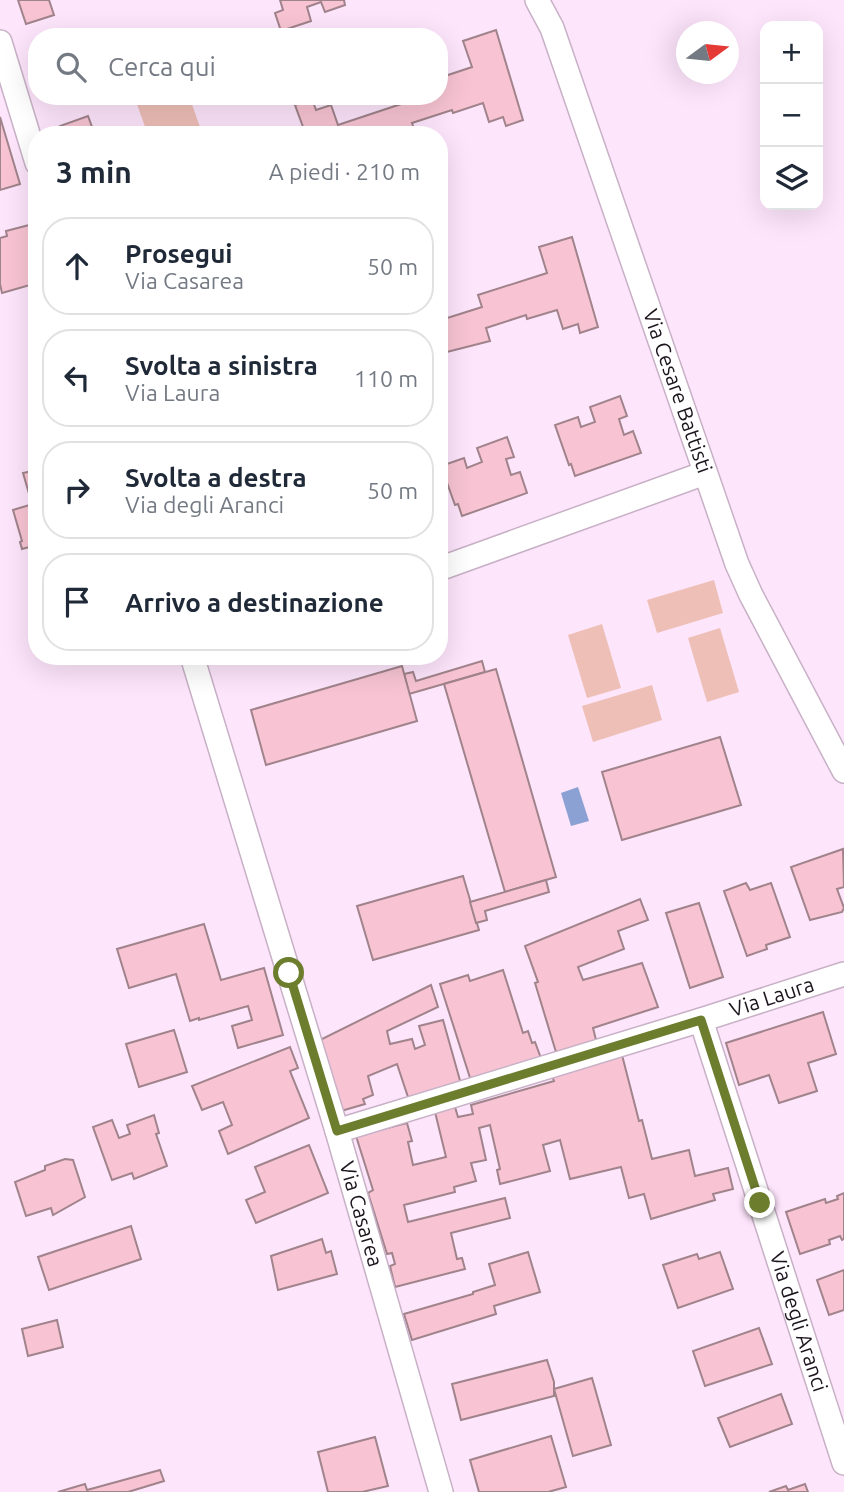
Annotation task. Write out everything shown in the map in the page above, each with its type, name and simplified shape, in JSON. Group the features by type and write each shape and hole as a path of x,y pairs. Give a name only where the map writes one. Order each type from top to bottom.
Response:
{"street":[{"name":"Via Cesare Battisti","path":"537,0 556,40 737,564 844,772"},
{"path":"0,42 28,134"},
{"path":"448,566 705,473"},
{"name":"Via Casarea","path":"195,665 337,1131 441,1492"},
{"name":"Via Laura","path":"337,1131 844,974"},
{"name":"Via degli Aranci","path":"701,1020 844,1463"}],"shaded area":[{"path":"137,105 192,105 200,126 145,126"},
{"path":"714,580 723,613 657,633 647,600"},
{"path":"602,624 621,688 587,698 568,635"},
{"path":"720,628 739,692 707,702 688,638"},
{"path":"652,685 662,720 593,742 582,706"}],"water":[{"path":"578,787 589,821 571,826 561,793"}],"building":[{"path":"18,0 49,0 54,15 26,24"},
{"path":"280,0 344,0 345,5 325,12 321,2 307,7 311,21 290,28 280,28 275,13 283,10"},
{"path":"496,30 523,120 506,126 503,117 489,122 483,103 412,123 413,126 303,126 295,105 314,105 316,110 331,105 338,125 398,105 448,105 448,75 472,67 463,41"},
{"path":"88,116 92,126 60,126"},
{"path":"0,117 20,184 0,190"},
{"path":"28,225 28,286 2,293 0,238 7,236 6,231"},
{"path":"572,237 598,327 580,333 578,324 563,329 557,310 527,319 526,315 486,328 490,341 448,352 448,318 482,307 478,295 547,273 539,247"},
{"path":"620,396 627,416 619,419 624,435 633,431 641,453 575,476 555,425 578,417 581,427 595,422 590,407"},
{"path":"507,437 514,457 506,459 511,475 520,472 527,493 462,516 448,486 448,464 464,458 467,468 482,462 477,448"},
{"path":"28,472 28,490 23,473"},
{"path":"28,505 28,547 22,549 13,510"},
{"path":"482,661 485,672 409,694 404,674 413,672 416,681"},
{"path":"402,666 417,721 266,765 251,710"},
{"path":"496,669 556,877 505,892 444,684"},
{"path":"720,737 741,805 622,840 602,772"},
{"path":"843,849 844,887 837,889 844,908 842,912 810,920 791,867"},
{"path":"463,876 479,930 373,960 357,906"},
{"path":"546,880 549,892 485,911 487,920 476,923 470,902"},
{"path":"746,883 750,890 771,883 790,937 766,945 767,949 747,956 724,891"},
{"path":"640,899 648,920 618,931 624,949 578,967 583,980 642,963 658,1007 593,1028 597,1044 556,1052 535,983 538,982 525,946"},
{"path":"699,903 723,977 690,988 666,913"},
{"path":"204,924 221,980 264,968 283,1035 238,1048 232,1026 252,1020 248,1006 190,1021 176,974 129,988 117,949"},
{"path":"503,970 523,1033 528,1031 542,1061 472,1084 440,984 468,975 470,981"},
{"path":"431,985 438,1007 387,1031 390,1044 412,1039 415,1049 425,1045 419,1026 443,1020 461,1084 409,1100 397,1064 368,1076 373,1095 363,1099 365,1104 341,1111 320,1040"},
{"path":"823,1012 836,1054 808,1063 817,1091 779,1103 769,1075 739,1085 726,1043"},
{"path":"174,1030 187,1072 139,1087 126,1044"},
{"path":"290,1047 298,1068 290,1071 309,1118 228,1154 219,1131 232,1125 223,1102 202,1110 192,1086"},
{"path":"622,1055 652,1159 689,1150 695,1176 728,1168 733,1189 713,1194 715,1200 651,1219 644,1194 629,1198 621,1167 570,1179 560,1140 543,1145 550,1171 500,1184 497,1170 500,1169 490,1125 479,1128 486,1160 471,1163 476,1181 454,1187 455,1192 404,1205 408,1222 505,1198 510,1218 451,1233 457,1259 462,1258 465,1269 395,1287 390,1266 395,1264 392,1253 387,1254 368,1193 373,1190 356,1136 407,1123 412,1141 408,1142 413,1165 446,1157 435,1112 455,1107 458,1117 473,1114 471,1105 554,1081 552,1076"},
{"path":"154,1115 159,1133 156,1134 167,1166 134,1179 132,1173 112,1180 93,1127 112,1120 119,1138 130,1134 127,1125"},
{"path":"309,1145 328,1193 256,1223 246,1200 265,1192 255,1167"},
{"path":"65,1159 73,1160 85,1197 53,1215 51,1208 26,1216 15,1182"},
{"path":"844,1193 844,1239 840,1236 829,1240 830,1244 800,1254 786,1212 825,1199 826,1203 838,1199 837,1196"},
{"path":"131,1226 141,1259 49,1290 38,1257"},
{"path":"322,1239 326,1253 331,1251 337,1274 278,1290 271,1256"},
{"path":"528,1252 540,1292 494,1306 496,1314 412,1340 404,1314 495,1285 489,1264"},
{"path":"720,1252 733,1289 678,1308 663,1265 697,1254 699,1259"},
{"path":"844,1270 844,1310 829,1315 817,1280"},
{"path":"57,1320 63,1347 28,1356 22,1329"},
{"path":"759,1328 772,1364 705,1386 693,1351"},
{"path":"547,1360 554,1382 554,1396 461,1420 452,1384"},
{"path":"592,1378 611,1445 573,1456 554,1389"},
{"path":"781,1394 792,1424 730,1447 718,1418"},
{"path":"551,1436 566,1487 548,1492 479,1492 470,1460"},
{"path":"375,1437 388,1486 362,1492 328,1492 318,1452"},
{"path":"160,1470 164,1481 128,1492 58,1492 85,1484 87,1490"},
{"path":"805,1484 808,1492 769,1492 786,1486 788,1490"}],"route":[{"path":"289,973 337,1131 701,1020 760,1203"}]}
